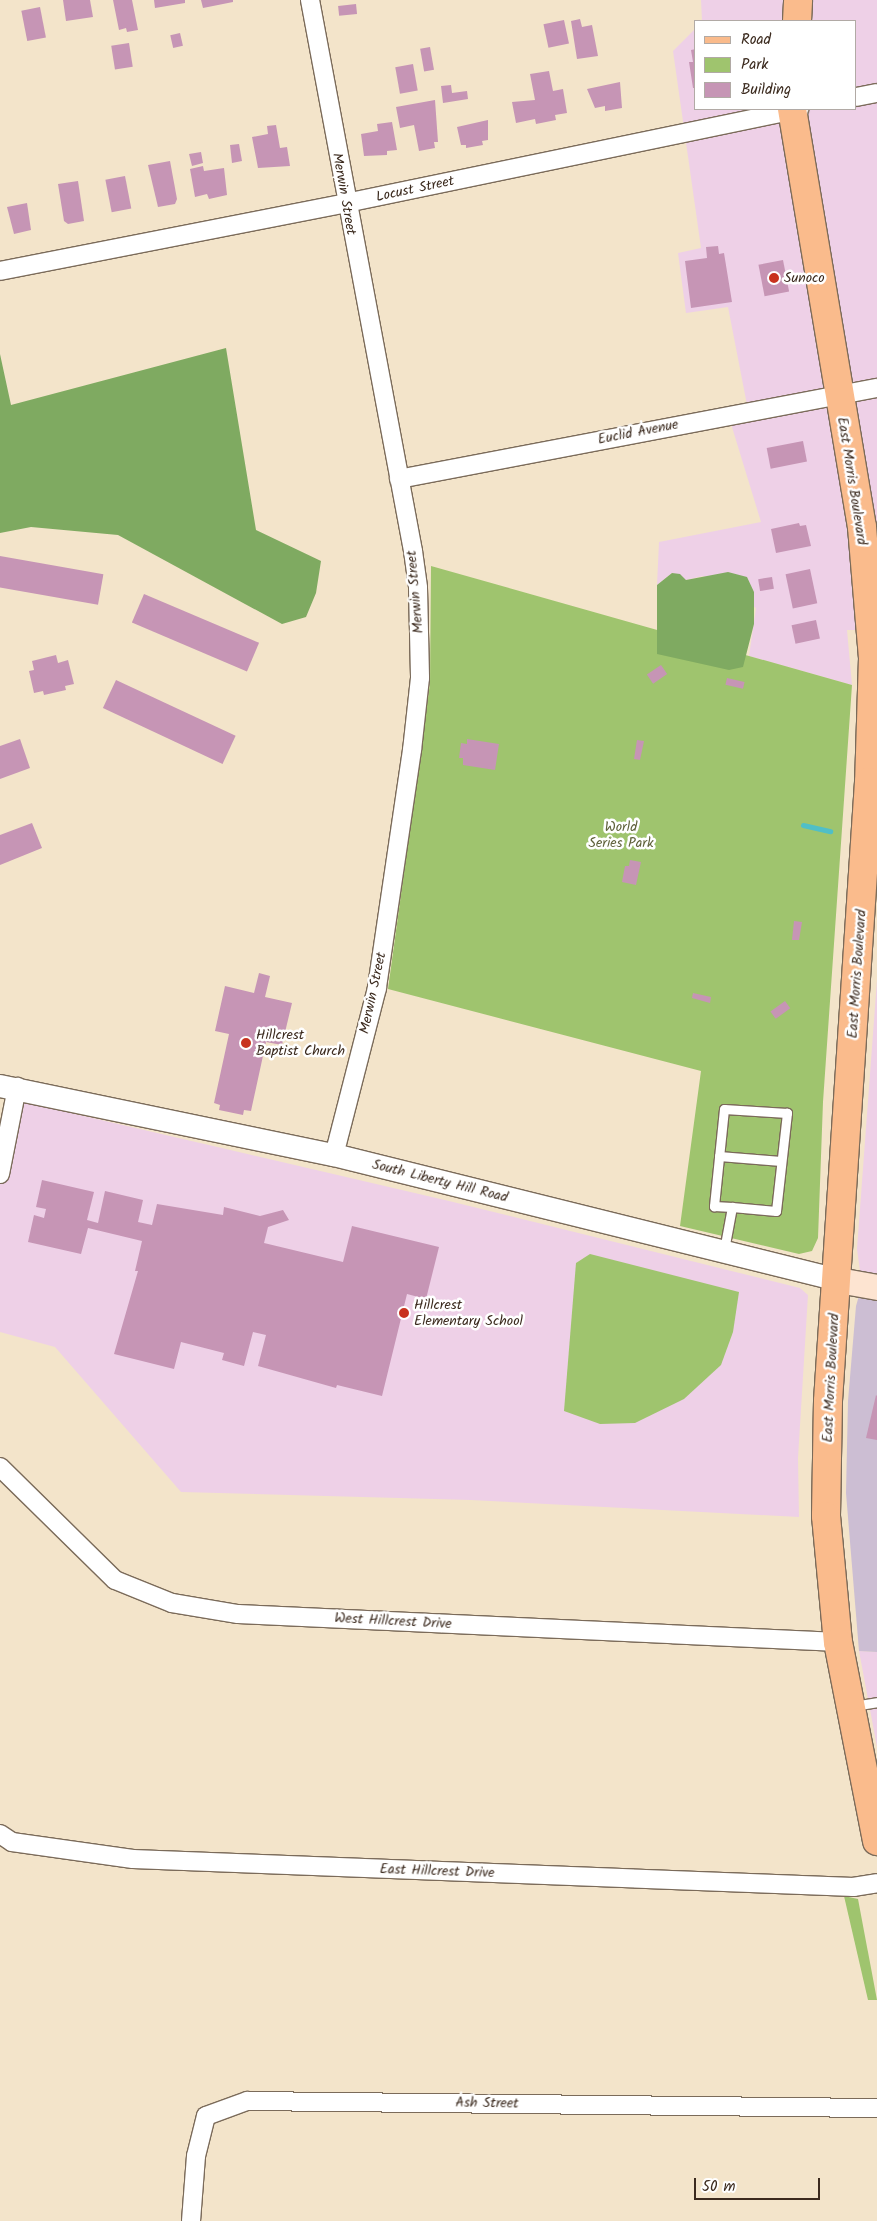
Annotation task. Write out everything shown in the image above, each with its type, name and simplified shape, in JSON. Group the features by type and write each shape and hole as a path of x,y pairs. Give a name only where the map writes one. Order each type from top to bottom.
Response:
{"main road":[{"path":"797,20 798,0"},
{"name":"East Morris Boulevard","path":"794,110 838,396 862,527 873,658 871,863 828,1401 826,1516 838,1642 864,1704 877,1841"},
{"name":"South Liberty Hill Road","path":"838,1280 877,1288"}],"street":[{"name":"Merwin Street","path":"310,0 418,588 420,678 412,750 377,988 334,1155"},
{"path":"857,97 877,93"},
{"name":"Locust Street","path":"0,270 346,203 789,110"},
{"name":"Euclid Avenue","path":"399,479 784,403 838,396 877,388"},
{"path":"0,1174 8,1086"},
{"name":"South Liberty Hill Road","path":"8,1086 334,1155 838,1280"},
{"name":"West Hillcrest Drive","path":"0,1467 114,1580 172,1603 238,1614 838,1642"},
{"name":"East Hillcrest Drive","path":"0,1834 12,1842 133,1859 853,1887 877,1883"},
{"name":"Ash Street","path":"191,2221 196,2156 206,2116 248,2100 877,2108"}],"lane":[{"path":"724,1109 787,1113 776,1211 714,1206 719,1156 724,1109"},
{"path":"719,1156 781,1161"},
{"path":"724,1251 732,1207"}],"shaded area":[{"path":"701,0 877,0 877,630 847,630 852,685 749,656 756,608 703,576 686,580 672,573 657,585 659,542 761,522 728,414 748,410 728,307 686,313 678,253 701,248 673,51 694,30 694,110 857,110 857,20 702,20"},
{"path":"877,980 877,1287 862,1285 857,1249"},
{"name":"Hillcrest Elementary School","path":"15,1100 449,1201 800,1288 808,1295 798,1458 799,1517 471,1500 181,1492 55,1347 0,1332 0,1174"},
{"path":"862,1285 877,1287 877,1652 859,1651 846,1493 848,1401 856,1306"},
{"path":"859,1651 877,1652 877,1747"}],"green space":[{"path":"226,348 256,530 321,561 316,593 306,617 282,624 118,535 31,527 0,533 0,354 11,405"},
{"name":"World Series Park","path":"431,566 852,685 823,1102 818,1238 812,1251 799,1254 680,1226 701,1071 388,989 430,683"},
{"path":"728,572 747,577 754,592 754,624 743,667 729,670 657,654 657,585 672,573 680,574 686,580"},
{"path":"590,1254 739,1292 733,1332 721,1365 684,1399 635,1423 600,1424 564,1411 576,1263"},
{"path":"844,1896 858,1899 877,2000 868,2000"}],"building":[{"path":"63,0 90,0 93,17 66,21"},
{"path":"113,0 132,0 138,30 127,32 126,28 119,30"},
{"path":"154,0 185,0 185,3 155,8"},
{"path":"201,0 233,0 233,2 203,8"},
{"path":"356,4 357,14 339,16 338,6"},
{"path":"40,7 46,37 27,41 21,11"},
{"path":"580,19 582,27 592,25 598,56 577,59 571,21"},
{"path":"564,20 569,43 548,48 543,24"},
{"path":"180,33 183,46 173,48 170,35"},
{"path":"129,43 133,67 115,70 111,46"},
{"path":"430,47 434,70 424,71 420,49"},
{"path":"694,49 694,88 689,62 693,62 691,50"},
{"path":"413,64 418,91 400,94 395,67"},
{"path":"549,71 553,91 563,89 567,113 555,115 556,120 536,124 535,119 516,123 512,102 535,100 530,74"},
{"path":"620,82 622,108 605,111 605,106 595,108 587,89"},
{"path":"451,85 452,93 467,91 468,99 443,103 441,86"},
{"path":"435,100 438,142 434,142 435,148 419,151 414,125 400,128 396,107"},
{"path":"488,120 488,140 482,141 483,145 466,148 466,145 461,145 457,127"},
{"path":"392,122 397,150 387,151 387,155 364,156 361,134 378,131 377,124"},
{"path":"276,125 280,148 287,147 290,166 258,168 252,137 268,134 267,126"},
{"path":"239,144 242,161 232,163 230,145"},
{"path":"201,152 203,163 192,166 189,154"},
{"path":"170,161 177,199 175,204 158,207 148,165"},
{"path":"203,166 204,171 224,168 227,195 209,199 207,194 195,197 190,169"},
{"path":"125,176 131,208 112,212 105,180"},
{"path":"78,181 84,221 68,224 64,221 58,184"},
{"path":"27,203 31,230 14,234 7,207"},
{"path":"718,246 719,254 724,253 732,302 691,308 685,261 707,258 706,247"},
{"name":"Sunoco","path":"783,260 789,291 765,296 758,265"},
{"path":"803,441 807,462 771,469 767,448"},
{"path":"799,523 800,526 806,525 811,546 776,553 771,529"},
{"path":"0,556 103,574 98,605 0,587"},
{"path":"810,569 817,603 793,608 786,574"},
{"path":"772,577 774,589 760,591 758,579"},
{"path":"144,594 259,643 247,671 132,623"},
{"path":"816,620 820,639 795,644 792,625"},
{"path":"56,655 58,663 68,660 74,684 65,686 66,690 44,695 43,691 34,693 29,671 34,670 32,661"},
{"path":"661,665 667,674 653,684 647,675"},
{"path":"727,678 745,682 743,689 725,685"},
{"path":"116,680 236,736 223,764 103,708"},
{"path":"20,739 30,768 0,779 0,746"},
{"path":"467,739 499,744 495,770 463,765 463,758 459,758 461,743 467,744"},
{"path":"637,740 644,741 640,760 634,759"},
{"path":"32,823 42,848 0,865 0,835"},
{"path":"630,860 641,862 636,885 622,882 625,866 629,866"},
{"path":"794,921 802,922 799,940 792,940"},
{"name":"Hillcrest Baptist Church","path":"259,973 270,976 265,997 292,1003 282,1045 266,1042 251,1111 244,1110 243,1115 219,1110 220,1105 214,1103 229,1034 215,1031 225,986 254,993"},
{"path":"693,993 711,997 710,1003 692,998"},
{"path":"785,1001 790,1008 776,1019 770,1012"},
{"name":"Hillcrest Elementary School","path":"42,1180 94,1192 87,1220 98,1223 105,1191 143,1200 138,1222 152,1225 157,1204 223,1215 224,1207 260,1216 283,1210 289,1220 268,1227 264,1243 343,1262 352,1226 439,1247 426,1299 407,1294 382,1396 337,1385 336,1388 258,1366 266,1335 253,1332 244,1366 222,1360 224,1353 181,1342 174,1369 114,1354 138,1271 135,1271 142,1241 88,1228 81,1254 28,1242 34,1215 44,1218 46,1209 36,1207"},
{"path":"877,1396 877,1440 866,1438"}],"waterway":[{"path":"803,825 830,831"}],"place":[{"name":"Sunoco","path":"774,278"},
{"name":"Hillcrest Baptist Church","path":"246,1043"},
{"name":"Hillcrest Elementary School","path":"404,1313"}]}
